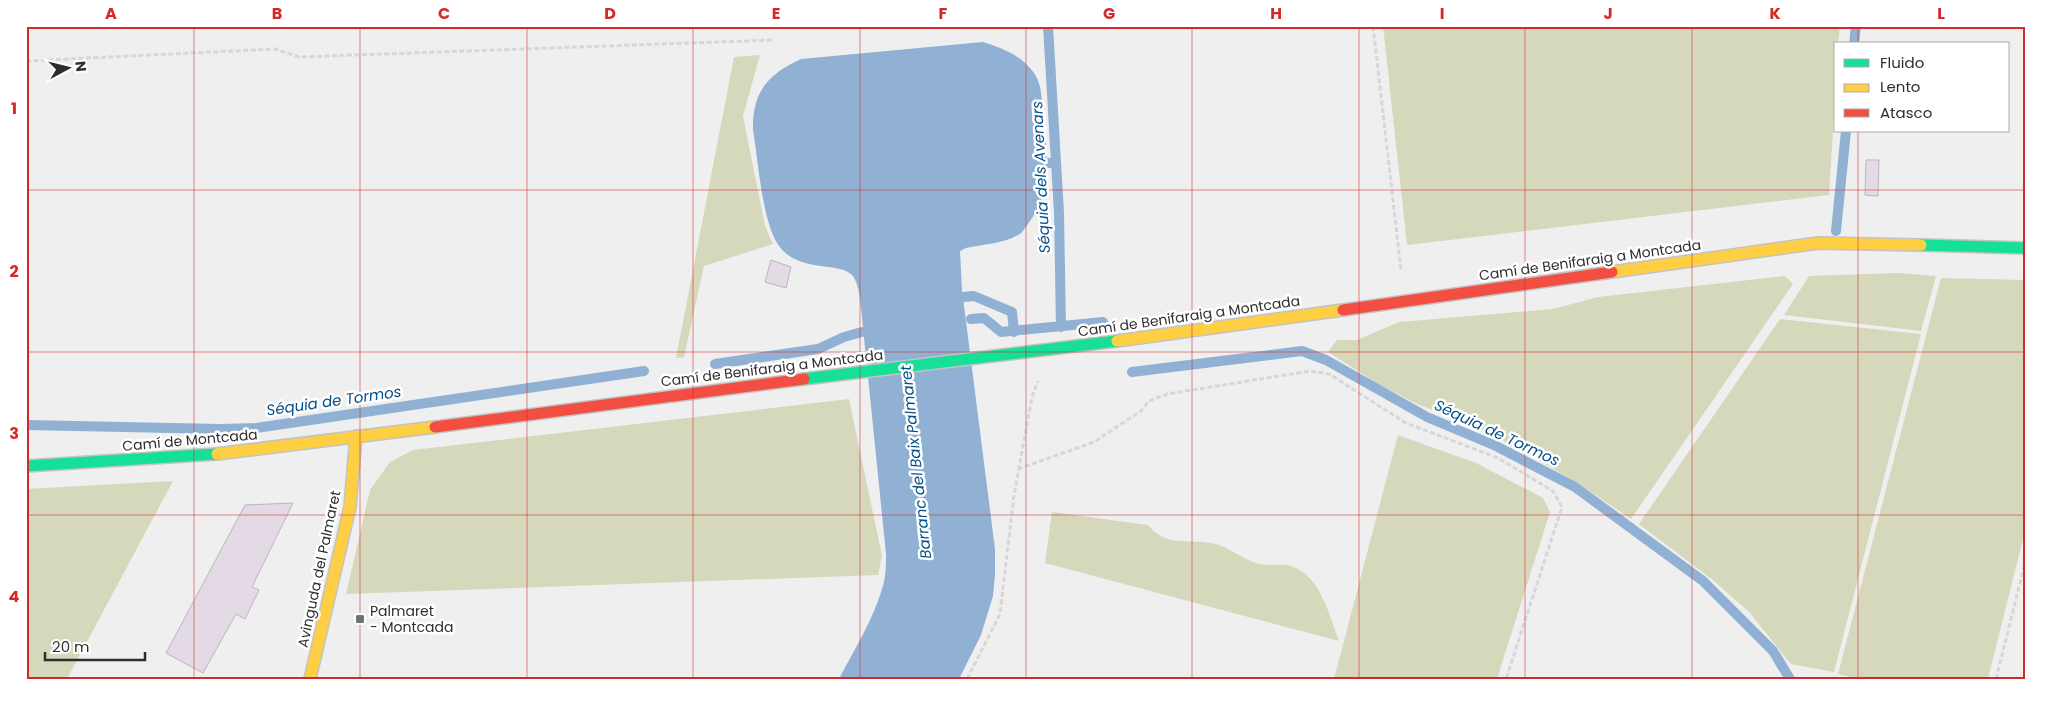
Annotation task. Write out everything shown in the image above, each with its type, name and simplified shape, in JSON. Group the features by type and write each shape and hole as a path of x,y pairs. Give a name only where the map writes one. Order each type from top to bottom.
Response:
{"street":[{"name":"Camí de Benifaraig a Montcada","path":"356,436 849,373 1050,350 1818,243 2026,248"},
{"name":"Camí de Montcada","path":"26,466 220,454 356,436"},
{"name":"Avinguda del Palmaret","path":"310,679 350,507 356,436"}],"path":[{"path":"1373,26 1405,301"},
{"path":"26,61 275,49 300,57 774,40"},
{"path":"966,679 1000,614 1018,469 1032,397 1050,350"},
{"path":"1018,469 1094,442 1141,411 1149,401 1167,394 1310,371 1329,374 1406,423 1498,458 1553,491 1562,508 1506,679"},
{"path":"1996,679 2026,559"}],"green space":[{"path":"1383,26 1840,26 1838,42 1834,42 1834,114 1829,195 1407,245"},
{"path":"760,55 743,116 765,226 773,244 704,266 684,357 676,358 734,57"},
{"path":"1898,273 1936,276 1921,331 1784,315 1809,276"},
{"path":"1785,276 1793,284 1631,519 1578,483 1504,441 1464,422 1417,404 1380,385 1328,352 1337,340 1357,340 1399,322 1553,309 1598,297"},
{"path":"1941,278 2026,280 2026,527 1988,679 1859,679 1838,674"},
{"path":"1780,319 1921,334 1834,672 1791,664 1749,612 1714,581 1639,524"},
{"path":"849,399 882,556 878,575 346,594 370,490 390,462 413,450"},
{"path":"1398,435 1476,463 1543,498 1550,512 1497,679 1334,679"},
{"path":"173,481 67,679 26,679 26,489"},
{"path":"1052,512 1148,525 1162,537 1177,541 1211,543 1222,546 1248,560 1258,563 1291,566 1310,578 1317,587 1339,641 1045,563"}],"water":[{"name":"Barranc del Baix Palmaret","path":"983,42 1018,57 1037,77 1041,93 1047,156 1047,169 1042,196 1037,209 1022,232 1015,237 960,251 962,290 995,549 993,596 981,635 959,679 839,679 874,612 883,585 886,567 860,298 854,278 847,271 795,259 785,253 777,243 768,219 761,188 753,130 755,105 764,86 771,78 779,71 801,59"}],"building":[{"path":"1866,160 1879,160 1878,196 1865,195"},
{"path":"771,260 791,267 786,288 765,282"},
{"path":"293,503 252,587 259,590 245,619 236,614 203,673 166,653 245,505"}],"waterway":[{"name":"Séquia dels Avenars","path":"1048,26 1059,213 1061,327"},
{"path":"1854,42 1856,26"},
{"path":"1836,231 1846,132"},
{"path":"1046,163 1056,163"},
{"path":"963,297 974,296 1012,312 1014,332"},
{"name":"Séquia de Tormos","path":"971,319 984,318 1001,332 1103,322"},
{"name":"Séquia de Tormos","path":"715,364 818,349 844,337 862,332"},
{"name":"Séquia de Tormos","path":"1132,372 1302,351 1326,360 1427,417 1496,446 1575,487 1703,581 1773,651 1790,679"},
{"name":"Séquia de Tormos","path":"26,425 256,428 644,371"}],"traffic: fast":[{"path":"1921,245 2026,248"},
{"path":"804,379 1117,341"},
{"path":"26,466 217,454"}],"traffic: slow":[{"path":"1612,272 1818,243 1921,245"},
{"path":"1117,341 1343,310"},
{"path":"217,454 435,427"},
{"path":"310,679 350,507 356,436"}],"traffic: jam":[{"path":"1343,310 1612,272"},
{"path":"435,427 804,379"}],"place":[{"name":"Palmaret - Montcada","path":"360,619"}]}
